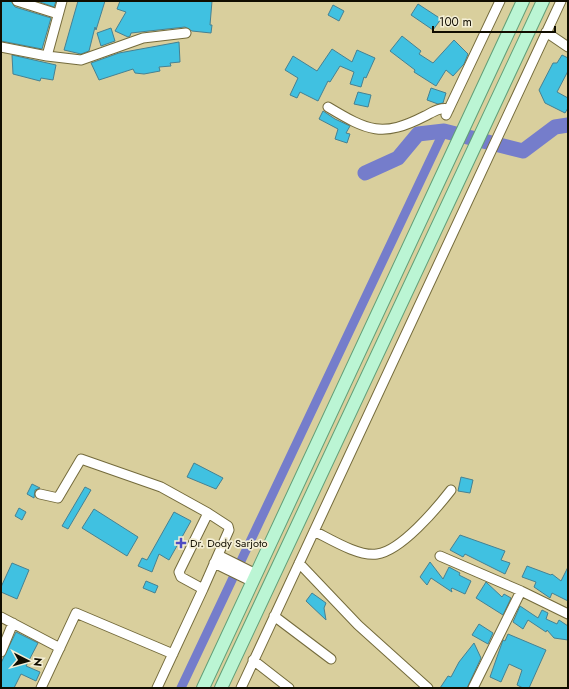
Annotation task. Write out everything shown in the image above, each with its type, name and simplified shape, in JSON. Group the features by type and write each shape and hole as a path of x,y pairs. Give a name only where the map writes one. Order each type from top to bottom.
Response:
{"main road":[{"path":"203,688 248,575 457,144 522,1"},
{"path":"221,688 543,1"}],"street":[{"path":"17,1 58,14"},
{"path":"47,56 62,1"},
{"path":"328,107 365,127 386,129 408,125 437,110 447,112 500,1"},
{"path":"241,688 561,1"},
{"path":"546,32 568,47"},
{"path":"1,47 47,56 81,60 143,38 186,33"},
{"path":"40,494 58,498 81,459 161,487 208,513 229,528 203,589 157,688"},
{"path":"314,531 363,553 377,554 385,552 394,547 413,531 451,490"},
{"path":"203,589 181,577 179,572 208,513"},
{"path":"440,556 521,591 568,614"},
{"path":"216,559 248,575"},
{"path":"299,563 358,625 428,688"},
{"path":"473,688 521,591"},
{"path":"41,688 76,613 173,654"},
{"path":"274,616 331,659"},
{"path":"1,617 60,648"},
{"path":"1,652 13,624"},
{"path":"253,660 289,688"}],"building":[{"path":"1,1 11,1 15,7 51,18 42,49 1,41"},
{"path":"37,1 56,1 54,7"},
{"path":"78,1 105,1 96,30 95,27 89,51 81,54 64,50"},
{"path":"120,1 212,1 210,25 212,25 211,33 192,31 185,27 131,33 128,37 115,31 126,12 117,9"},
{"path":"418,4 441,19 433,30 411,15"},
{"path":"333,5 344,11 339,21 328,15"},
{"path":"111,28 115,41 101,46 97,33"},
{"path":"402,36 421,51 419,54 433,63 454,40 468,54 464,64 453,76 446,70 436,86 414,72 415,70 390,51"},
{"path":"179,42 180,62 170,63 171,66 159,67 160,71 144,74 135,73 133,69 99,80 91,63 119,53"},
{"path":"332,49 352,62 357,50 375,58 366,78 364,77 361,87 350,84 354,72 340,66 330,82 328,81 318,101 300,92 297,98 290,95 298,78 285,70 293,56 317,71"},
{"path":"12,55 56,65 53,80 41,78 40,81 13,74"},
{"path":"562,55 568,58 568,71 557,92 568,98 568,108 565,113 545,103 539,90 553,63 557,63"},
{"path":"431,88 446,93 443,103 438,104 427,100"},
{"path":"358,92 371,95 368,107 354,104"},
{"path":"323,111 350,126 346,133 350,134 347,143 335,139 338,129 319,119"},
{"path":"194,463 223,478 216,489 187,477"},
{"path":"461,477 473,480 470,493 458,491"},
{"path":"32,484 40,488 35,490 34,498 27,494"},
{"path":"85,487 91,490 68,529 62,526"},
{"path":"19,508 26,512 22,520 15,516"},
{"path":"94,509 138,537 127,556 82,528"},
{"path":"174,512 191,521 169,560 159,554 152,572 138,566 142,558 147,560"},
{"path":"460,535 505,551 501,560 510,563 505,574 465,554 463,557 450,550"},
{"path":"430,562 443,579 449,567 460,573 459,575 471,581 465,594 452,588 452,592 431,578 427,585 420,577"},
{"path":"12,563 29,570 17,599 1,592 1,587"},
{"path":"527,566 551,575 552,574 561,581 568,567 568,601 552,593 550,598 534,587 536,582 522,577"},
{"path":"146,581 158,586 155,593 143,588"},
{"path":"486,582 502,597 504,594 511,598 503,615 476,598"},
{"path":"312,593 326,603 324,608 326,620 306,601"},
{"path":"520,606 538,618 542,610 548,613 546,619 557,624 559,620 568,626 568,640 554,638 547,630 546,632 528,620 523,629 513,622"},
{"path":"479,624 493,633 488,644 472,635"},
{"path":"16,632 38,643 26,666 40,672 36,681 21,674 14,688 1,688 1,663"},
{"path":"508,634 546,650 529,688 523,688 517,685 522,670 509,664 501,682 490,677 503,640 505,641"},
{"path":"474,643 481,658 467,688 440,688 448,676 451,677 459,662"}],"waterway":[{"path":"365,173 398,158 418,134 444,131 523,151 555,127 568,125"},
{"path":"181,688 444,131"}],"place":[{"name":"Dr. Dody Sarjoto","path":"181,543"}]}
